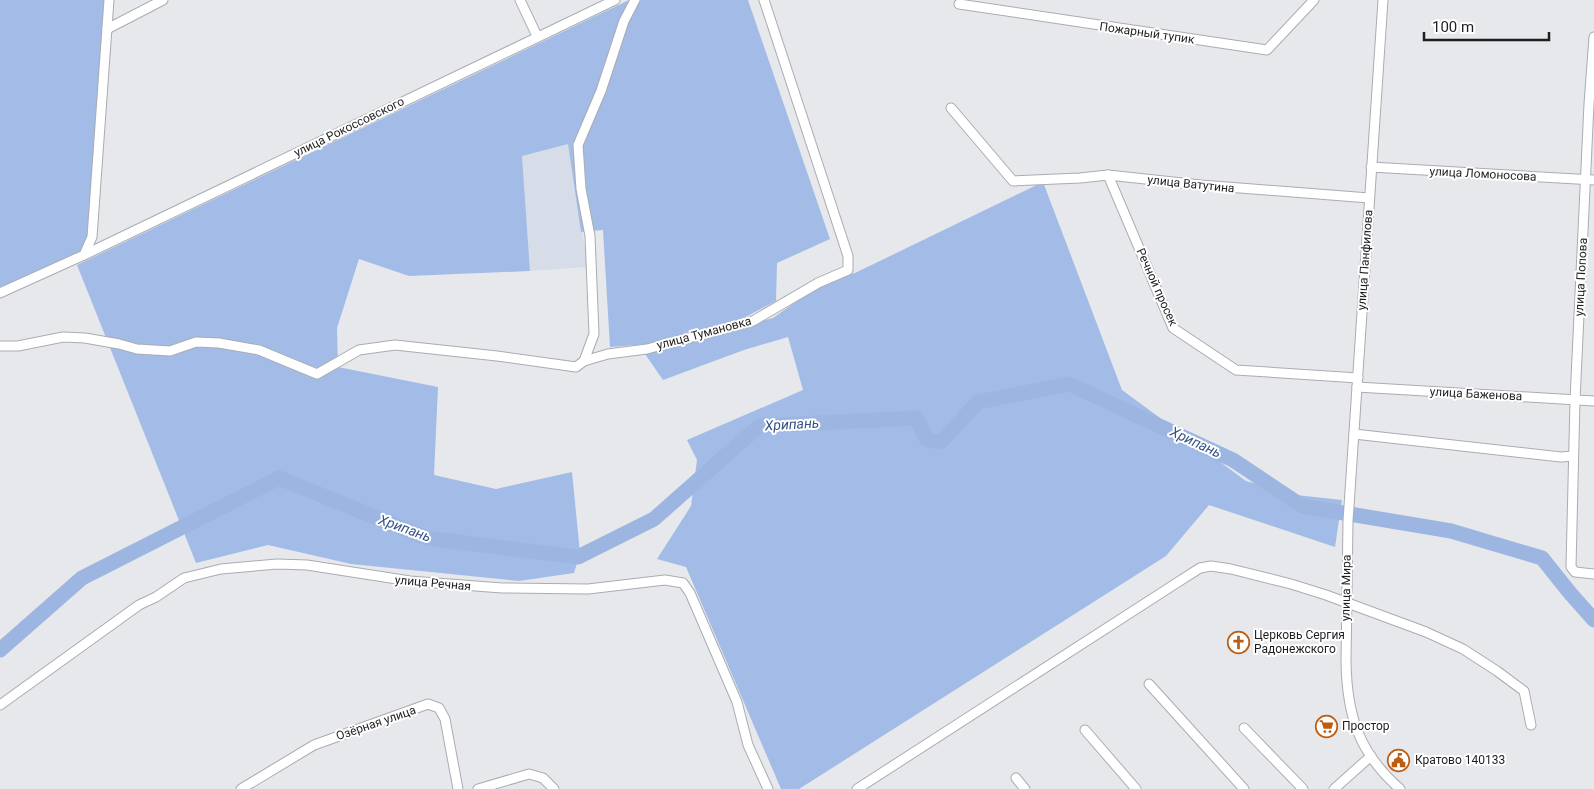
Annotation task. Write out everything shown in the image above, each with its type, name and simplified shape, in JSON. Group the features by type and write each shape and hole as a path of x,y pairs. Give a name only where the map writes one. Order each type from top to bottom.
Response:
{"street":[{"path":"84,255 92,237 109,0"},
{"path":"107,29 163,0"},
{"path":"520,0 537,36"},
{"name":"улица Рокоссовского","path":"0,293 84,255 615,0"},
{"path":"584,360 594,334 590,236 581,189 578,145 601,91 624,22 635,0"},
{"name":"улица Тумановка","path":"0,346 18,346 63,338 85,338 137,349 170,351 196,342 219,343 259,350 317,374 359,350 395,345 576,367 584,360 608,354 647,349 753,321 818,283 848,270 848,256 764,0"},
{"name":"Пожарный тупик","path":"958,4 982,4 1267,50 1314,0"},
{"name":"улица Панфилова","path":"1348,521 1383,0"},
{"name":"улица Попова","path":"1594,37 1590,180 1574,400 1571,567 1575,572 1594,574"},
{"name":"улица Ватутина","path":"951,108 1013,181 1108,175 1210,186 1369,198"},
{"name":"улица Ломоносова","path":"1371,167 1590,180"},
{"name":"Речной просек","path":"1108,175 1173,328 1236,370 1358,383"},
{"name":"улица Баженова","path":"1358,383 1594,401"},
{"path":"1354,434 1561,457 1573,456"},
{"name":"улица Мира","path":"1348,521 1346,681 1354,724 1358,735 1378,767 1400,789"},
{"name":"улица Речная","path":"0,705 139,605 171,588 184,578 221,569 277,564 307,565 410,581 502,588 588,589 665,580 683,583 690,593 737,702 748,745 768,789"},
{"path":"858,789 1200,568 1211,566 1272,579 1326,595 1426,632 1463,649 1498,671 1524,692 1531,725"},
{"path":"1149,684 1244,789"},
{"name":"Озёрная улица","path":"241,789 314,745 428,704 438,708 445,719 458,789"},
{"path":"1244,728 1303,789"},
{"path":"1085,730 1136,789"},
{"path":"1334,789 1371,756"},
{"path":"478,789 529,774 543,778 554,789"},
{"path":"1016,778 1025,789"}],"shaded area":[{"path":"0,0 105,0 88,237 79,254 0,290"},
{"path":"629,0 748,0 830,239 777,263 776,301 738,321 649,344 610,347 603,230 581,232 568,144 522,156 530,271 409,276 359,259 337,328 338,367 438,387 434,475 496,489 572,472 580,553 574,573 519,581 351,564 268,545 196,563 77,265"},
{"path":"568,143 588,267 530,271 522,156"},
{"path":"1043,182 1122,390 1246,481 1296,495 1342,500 1335,547 1209,505 1166,556 799,789 781,789 686,567 657,559 691,506 697,460 687,440 803,390 788,337 744,350 663,380 645,354 773,318 811,291 834,279 855,273"}],"waterway":[{"name":"Хрипань","path":"0,650 82,578 279,478 427,538 578,557 654,519 759,426 916,418 927,440 941,442 978,402 1069,384 1233,460 1302,506 1451,531 1542,558 1594,620"}],"place":[{"name":"Церковь Сергия Радонежского","path":"1238,642"},
{"name":"Простор","path":"1326,726"},
{"name":"Кратово 140133","path":"1399,760"}]}
